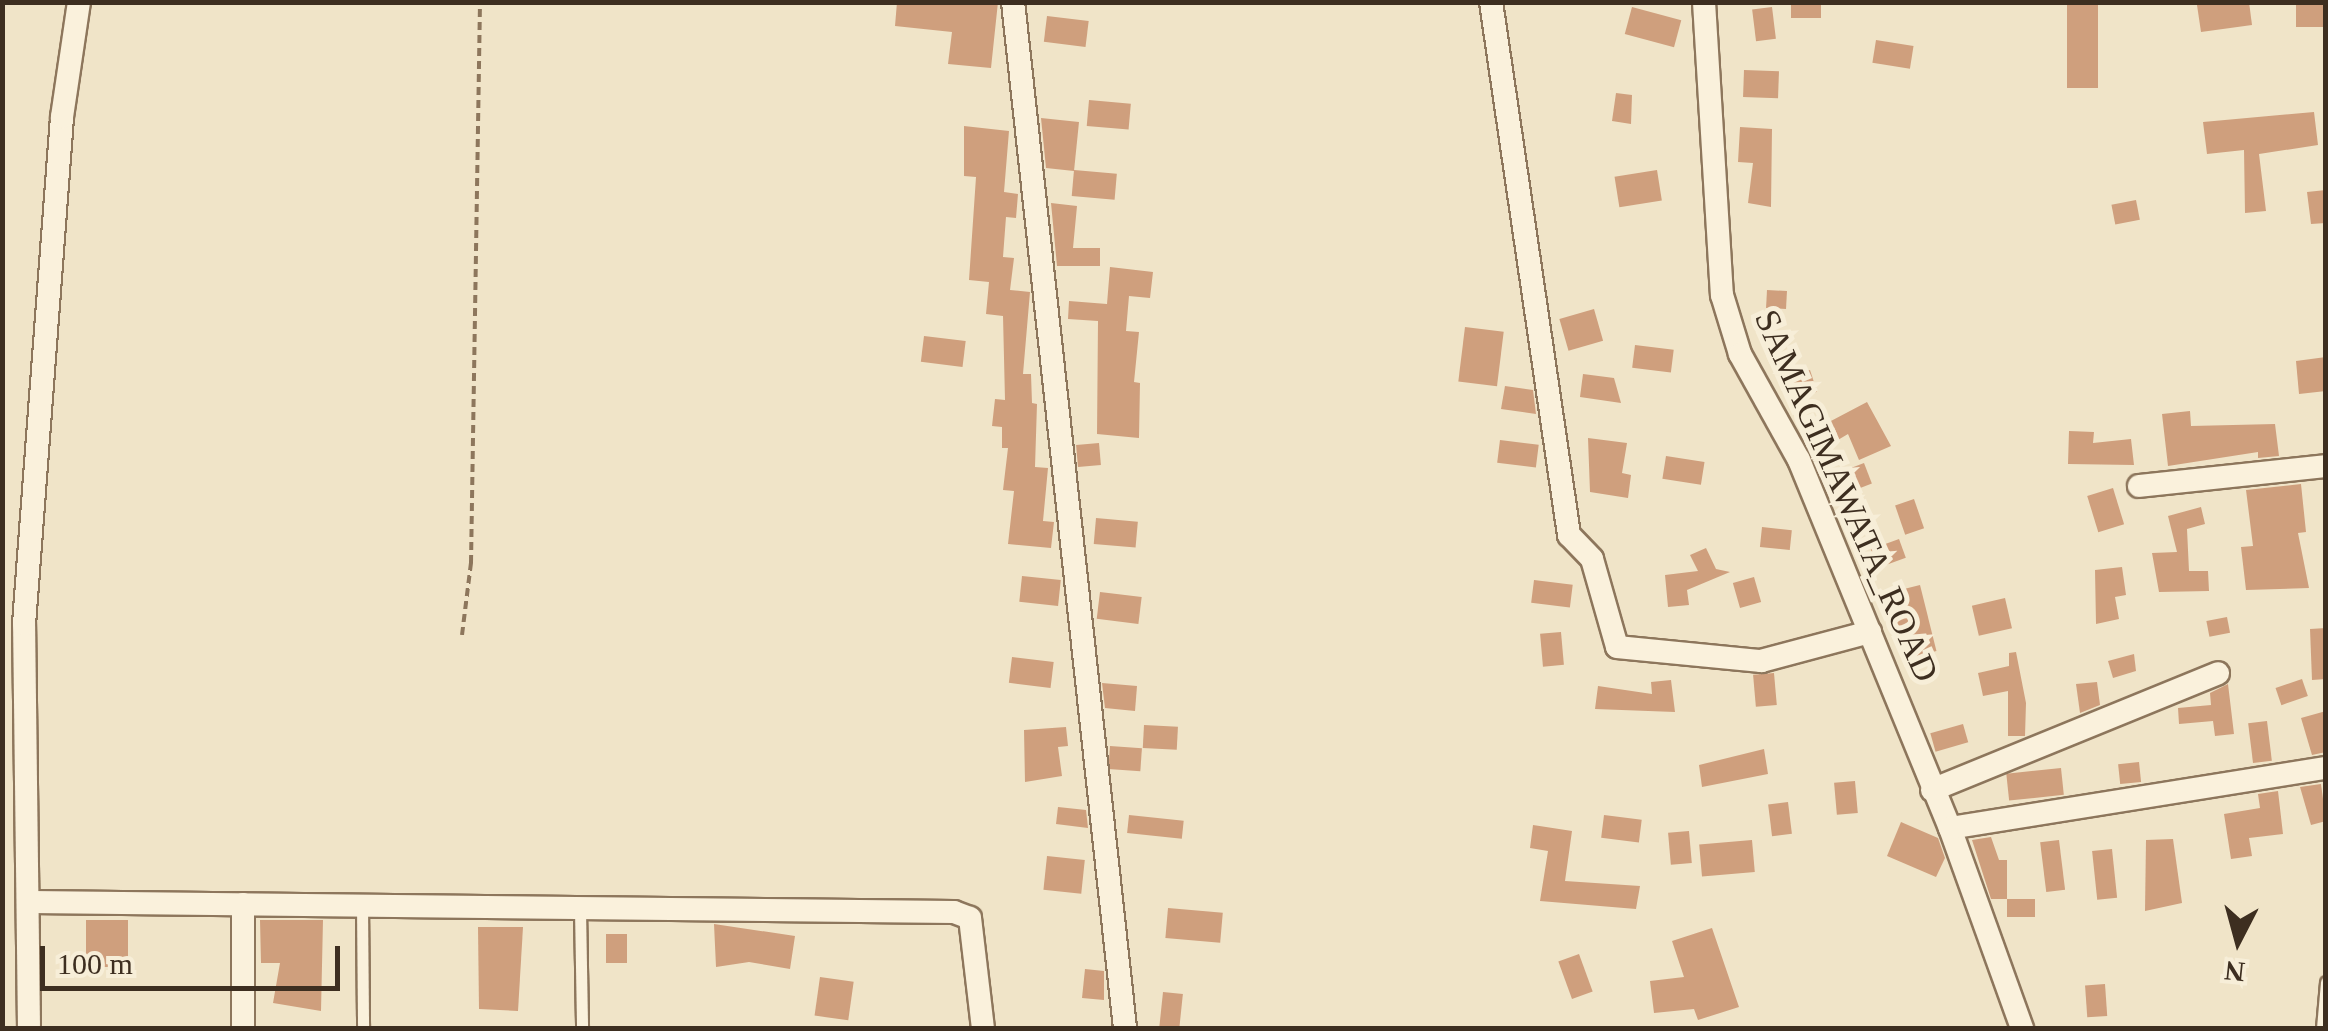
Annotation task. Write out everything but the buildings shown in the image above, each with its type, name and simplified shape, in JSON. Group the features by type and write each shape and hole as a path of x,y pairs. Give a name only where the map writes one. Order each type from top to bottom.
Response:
{"street":[{"path":"29,1028 31,902 24,624 62,117 79,2"},
{"path":"1013,2 1125,1028"},
{"path":"1490,2 1570,535 1592,560 1617,647 1761,661 1870,632"},
{"name":"SAMAGIMAWATA_ROAD","path":"1704,2 1722,295 1740,354 1799,460 1950,828 2022,1028"},
{"path":"2140,486 2326,466"},
{"path":"1932,790 2218,673"},
{"path":"1950,828 2326,768"},
{"path":"31,902 954,912 970,918 983,1028"},
{"path":"243,904 243,1028"}],"lane":[{"path":"362,905 363,1028"},
{"path":"580,909 582,1028"},
{"path":"2322,1028 2326,982"}],"path":[{"path":"462,635 471,563 480,2"}]}
